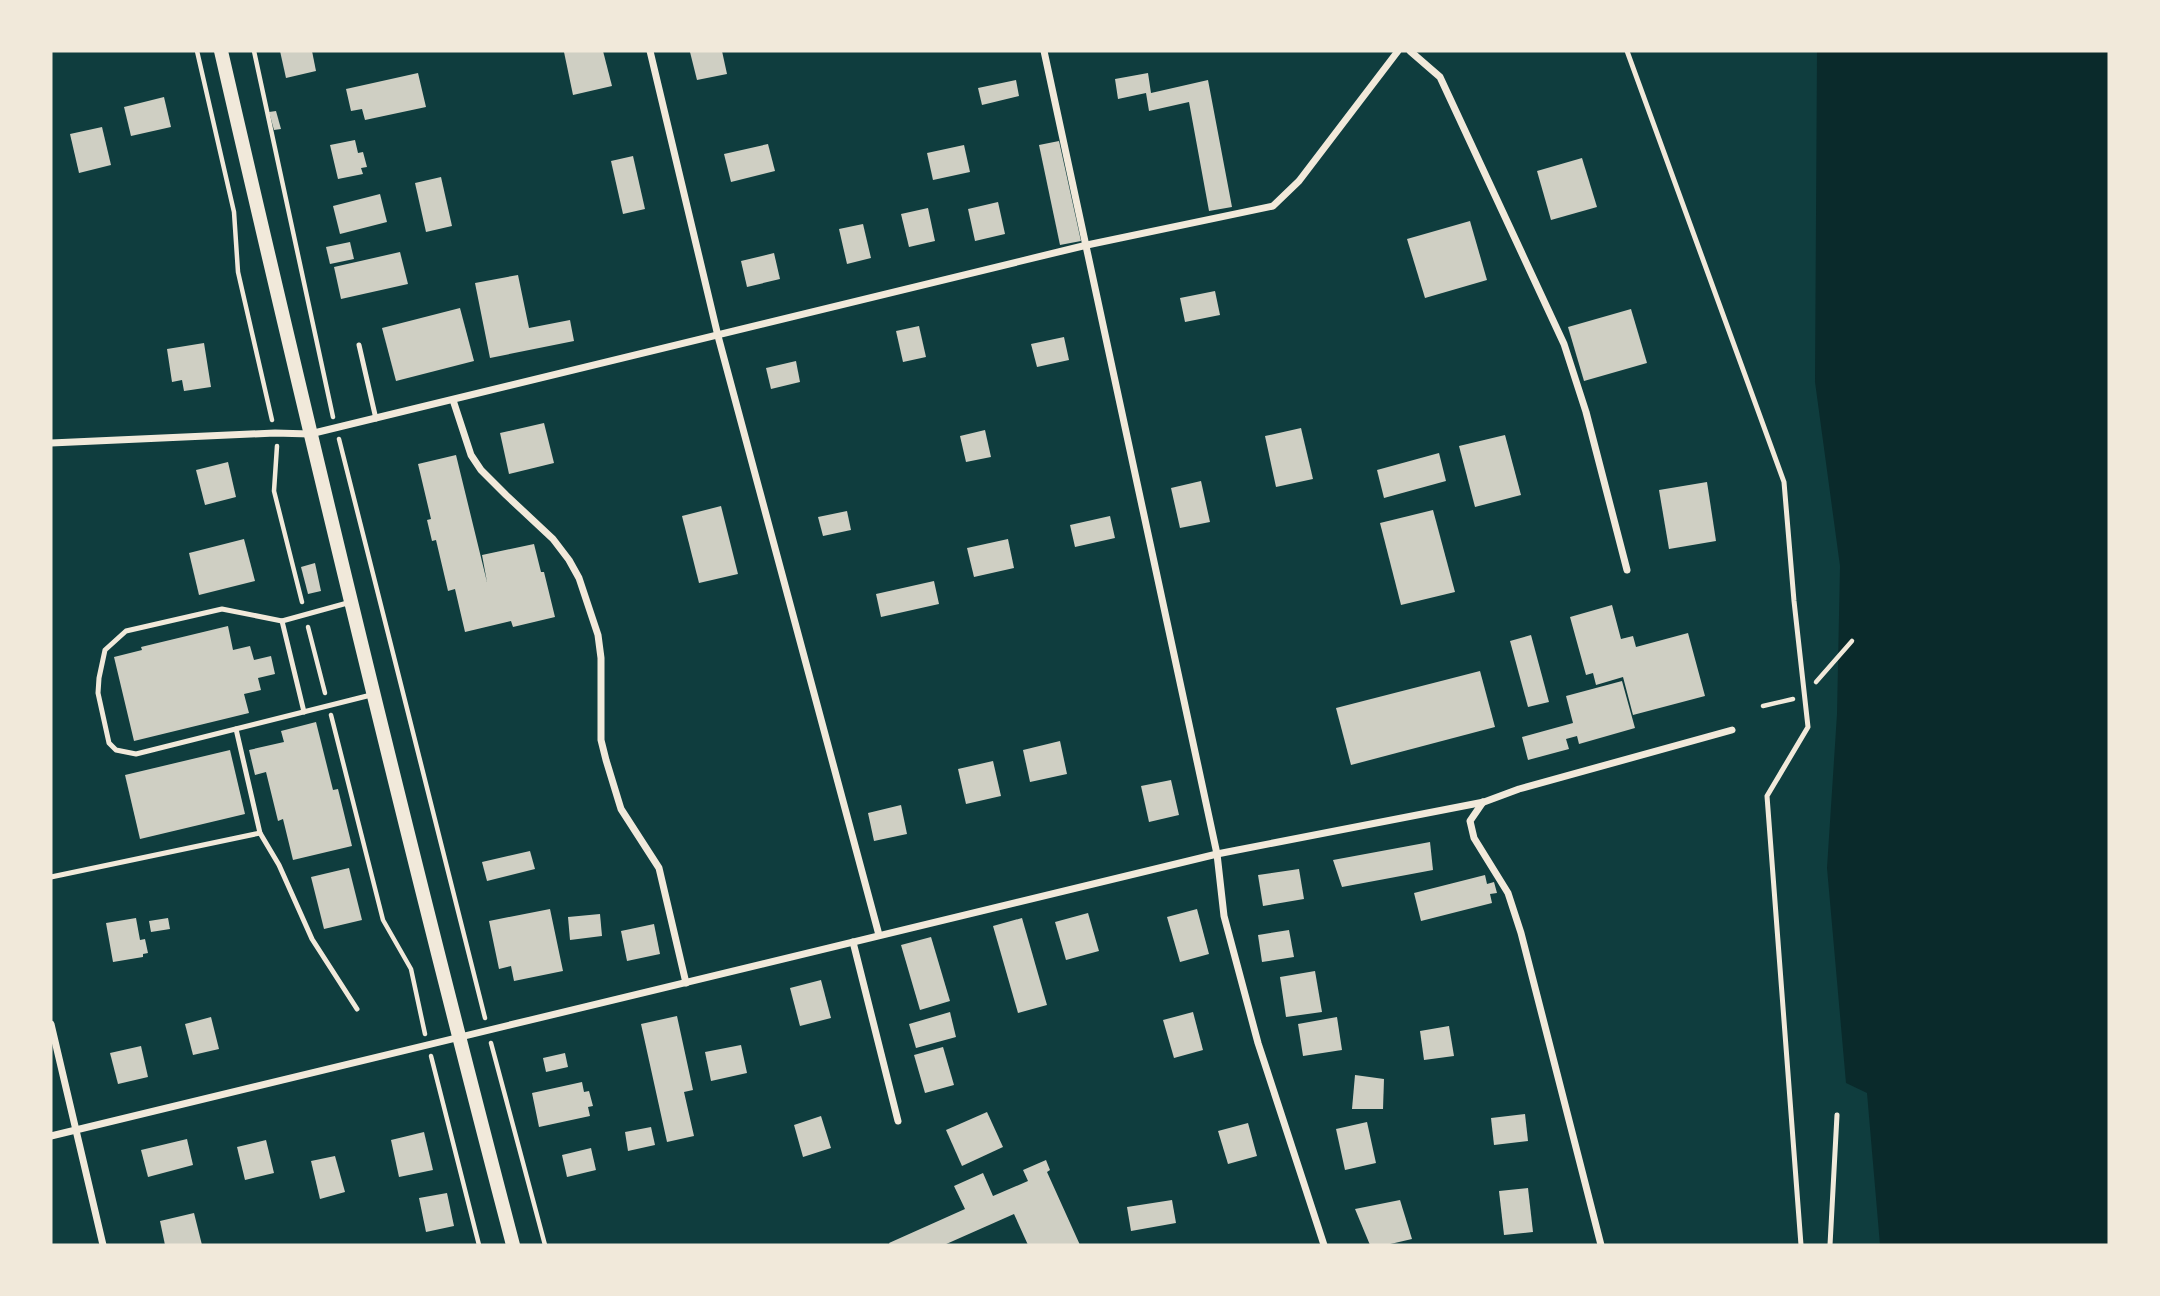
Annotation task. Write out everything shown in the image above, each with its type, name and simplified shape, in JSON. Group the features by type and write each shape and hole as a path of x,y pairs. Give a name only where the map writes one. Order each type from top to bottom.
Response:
{"main road":[{"path":"221,51 351,602 513,1245"}],"street":[{"path":"650,51 718,336 880,935"},
{"path":"1044,51 1217,854 1224,916 1258,1043 1324,1245"},
{"path":"51,443 275,433 310,434 336,429 1087,245 1273,206 1299,181 1398,51"},
{"path":"1410,51 1440,77 1564,344 1586,412 1627,570"},
{"path":"453,400 471,455 481,470 553,539 569,559 579,578 590,606 599,647 601,740 606,760 621,809 659,868 685,983"},
{"path":"51,1136 1217,854 1484,802 1519,789 1732,730"},
{"path":"1484,802 1470,821 1474,838 1508,893 1521,933 1601,1245"},
{"path":"853,942 898,1121"},
{"path":"51,1024 103,1245"}],"lane":[{"path":"1627,51 1784,482 1808,727 1767,796 1801,1245"},
{"path":"359,345 376,419"},
{"path":"351,602 282,621 222,609 126,631 114,639 105,650 99,678 98,693 109,743 116,750 136,754 374,694"},
{"path":"282,621 304,712"},
{"path":"236,729 260,833 279,865 312,939 357,1009"},
{"path":"51,877 260,833"},
{"path":"1830,1245 1837,1115"}],"path":[{"path":"197,51 234,212 239,272 275,433 277,446 274,491 383,919 411,969 479,1245"},
{"path":"254,51 336,429 488,1032 545,1245"},
{"path":"1763,706 1804,696 1852,642"}],"water":[{"path":"1817,51 2109,51 2109,1245 1880,1245 1867,1093 1846,1083 1827,868 1837,714 1840,566 1815,382"}],"building":[{"path":"280,51 312,51 316,71 286,78"},
{"path":"603,51 612,86 573,95 564,52"},
{"path":"722,51 727,74 697,80 690,52"},
{"path":"418,73 426,107 365,120 362,109 351,111 346,89"},
{"path":"1148,73 1151,93 1208,80 1232,207 1209,211 1189,102 1149,111 1146,93 1118,99 1115,79"},
{"path":"1016,80 1019,96 982,105 978,88"},
{"path":"164,97 171,127 131,136 124,107"},
{"path":"276,111 281,129 274,130 269,112"},
{"path":"102,127 111,165 79,173 70,134"},
{"path":"355,140 358,153 363,152 367,167 361,168 363,174 338,179 330,145"},
{"path":"1059,141 1081,241 1060,245 1039,145"},
{"path":"768,144 775,171 731,182 724,154"},
{"path":"964,145 970,172 933,180 927,153"},
{"path":"633,156 645,209 623,214 611,161"},
{"path":"1582,158 1597,207 1551,220 1537,171"},
{"path":"441,177 452,226 426,232 415,183"},
{"path":"380,194 387,222 340,234 333,206"},
{"path":"998,202 1005,234 975,241 968,209"},
{"path":"928,208 935,241 909,247 901,214"},
{"path":"1470,221 1487,280 1425,298 1407,239"},
{"path":"863,224 871,258 847,264 839,229"},
{"path":"350,242 354,259 330,264 326,247"},
{"path":"400,252 408,284 341,299 334,267"},
{"path":"774,253 780,279 747,287 741,261"},
{"path":"518,275 529,328 570,320 574,341 490,358 475,283"},
{"path":"1215,291 1220,315 1185,322 1180,298"},
{"path":"460,308 474,361 396,381 382,328"},
{"path":"1631,309 1647,363 1584,381 1568,327"},
{"path":"919,326 926,357 903,362 896,331"},
{"path":"1064,337 1069,360 1037,367 1031,344"},
{"path":"204,343 211,387 184,391 182,380 172,382 167,349"},
{"path":"796,361 800,382 771,389 766,368"},
{"path":"544,423 554,463 509,474 500,433"},
{"path":"1301,428 1313,479 1276,487 1265,436"},
{"path":"985,430 991,457 966,462 960,436"},
{"path":"1505,435 1521,495 1475,507 1459,446"},
{"path":"1439,453 1446,481 1384,498 1377,470"},
{"path":"456,455 487,582 482,555 534,544 555,617 513,627 511,621 465,632 455,589 448,591 436,540 432,541 427,520 431,519 418,464"},
{"path":"228,462 236,497 205,505 196,470"},
{"path":"1201,481 1210,522 1180,528 1171,488"},
{"path":"1707,482 1716,541 1669,549 1659,490"},
{"path":"721,506 738,574 699,583 682,516"},
{"path":"1433,510 1455,592 1401,605 1380,523"},
{"path":"847,511 851,530 823,536 818,517"},
{"path":"1110,516 1115,538 1075,547 1070,525"},
{"path":"244,539 255,581 199,595 189,553"},
{"path":"1008,539 1014,568 974,577 967,548"},
{"path":"315,563 321,591 308,594 301,567"},
{"path":"934,581 939,604 881,617 876,594"},
{"path":"1612,605 1621,639 1633,636 1636,647 1688,633 1705,696 1633,715 1623,677 1596,685 1593,673 1586,675 1570,617"},
{"path":"228,626 233,650 250,646 254,660 271,656 275,674 258,678 261,690 244,694 249,713 134,741 114,657 142,650 141,647"},
{"path":"1531,635 1549,702 1528,707 1510,641"},
{"path":"1480,671 1495,727 1351,765 1336,708"},
{"path":"1622,681 1635,728 1579,744 1577,736 1566,739 1569,749 1528,760 1522,737 1573,723 1566,696"},
{"path":"316,722 333,790 338,789 352,846 293,860 283,819 278,821 266,772 255,775 249,750 284,742 281,731"},
{"path":"1060,741 1067,774 1030,782 1023,750"},
{"path":"230,750 245,814 140,839 125,775"},
{"path":"993,761 1001,796 966,804 958,769"},
{"path":"1171,780 1179,815 1149,822 1141,786"},
{"path":"901,805 907,834 874,841 868,813"},
{"path":"1430,842 1433,870 1342,887 1333,860"},
{"path":"530,851 535,869 487,881 482,862"},
{"path":"349,868 362,920 324,929 311,877"},
{"path":"1299,869 1304,899 1263,906 1258,875"},
{"path":"1485,875 1487,884 1494,882 1497,893 1490,894 1492,903 1421,921 1414,893"},
{"path":"550,909 563,971 514,981 511,966 499,969 489,921"},
{"path":"1197,909 1209,954 1180,962 1167,917"},
{"path":"1088,913 1099,951 1066,960 1055,922"},
{"path":"600,914 602,936 570,940 568,917"},
{"path":"136,918 140,940 145,939 148,953 143,954 143,957 113,962 106,923"},
{"path":"168,918 170,929 151,932 149,921"},
{"path":"1022,918 1047,1005 1018,1013 993,926"},
{"path":"654,924 660,954 627,961 621,931"},
{"path":"1289,930 1294,957 1262,962 1258,935"},
{"path":"931,937 950,1001 920,1010 901,945"},
{"path":"1315,971 1322,1012 1286,1017 1280,977"},
{"path":"821,980 831,1018 800,1026 790,988"},
{"path":"950,1012 956,1037 916,1048 909,1024"},
{"path":"1193,1012 1203,1050 1174,1058 1163,1020"},
{"path":"677,1016 693,1090 684,1092 694,1136 667,1142 641,1024"},
{"path":"211,1017 219,1049 193,1055 185,1024"},
{"path":"1337,1017 1342,1050 1303,1056 1298,1024"},
{"path":"1449,1026 1454,1056 1424,1060 1420,1031"},
{"path":"741,1045 747,1073 711,1081 705,1052"},
{"path":"141,1046 148,1077 118,1084 110,1053"},
{"path":"943,1047 954,1085 925,1093 914,1055"},
{"path":"565,1053 568,1067 546,1072 543,1058"},
{"path":"1355,1075 1384,1079 1383,1109 1352,1109"},
{"path":"582,1082 584,1092 589,1091 593,1106 588,1107 590,1116 539,1127 532,1093"},
{"path":"987,1112 1003,1147 962,1166 946,1130"},
{"path":"1525,1114 1528,1141 1494,1145 1491,1118"},
{"path":"821,1116 831,1148 803,1157 794,1125"},
{"path":"1367,1122 1376,1163 1345,1170 1336,1129"},
{"path":"1248,1123 1257,1156 1228,1164 1218,1131"},
{"path":"651,1127 655,1145 628,1151 625,1132"},
{"path":"424,1132 433,1170 399,1177 391,1140"},
{"path":"187,1139 193,1165 148,1177 141,1150"},
{"path":"266,1140 274,1173 245,1180 237,1147"},
{"path":"591,1148 596,1170 567,1177 562,1155"},
{"path":"335,1156 345,1192 320,1199 311,1161"},
{"path":"1046,1160 1050,1170 1047,1172 1080,1245 1028,1245 1014,1214 944,1245 890,1245 889,1243 965,1209 954,1186 983,1173 993,1196 1028,1181 1023,1170"},
{"path":"1528,1188 1533,1232 1504,1235 1499,1191"},
{"path":"447,1193 454,1226 426,1232 419,1198"},
{"path":"1172,1200 1176,1223 1131,1231 1127,1207"},
{"path":"1400,1200 1412,1239 1386,1245 1370,1245 1355,1209"},
{"path":"194,1213 202,1245 165,1245 160,1221"}]}
